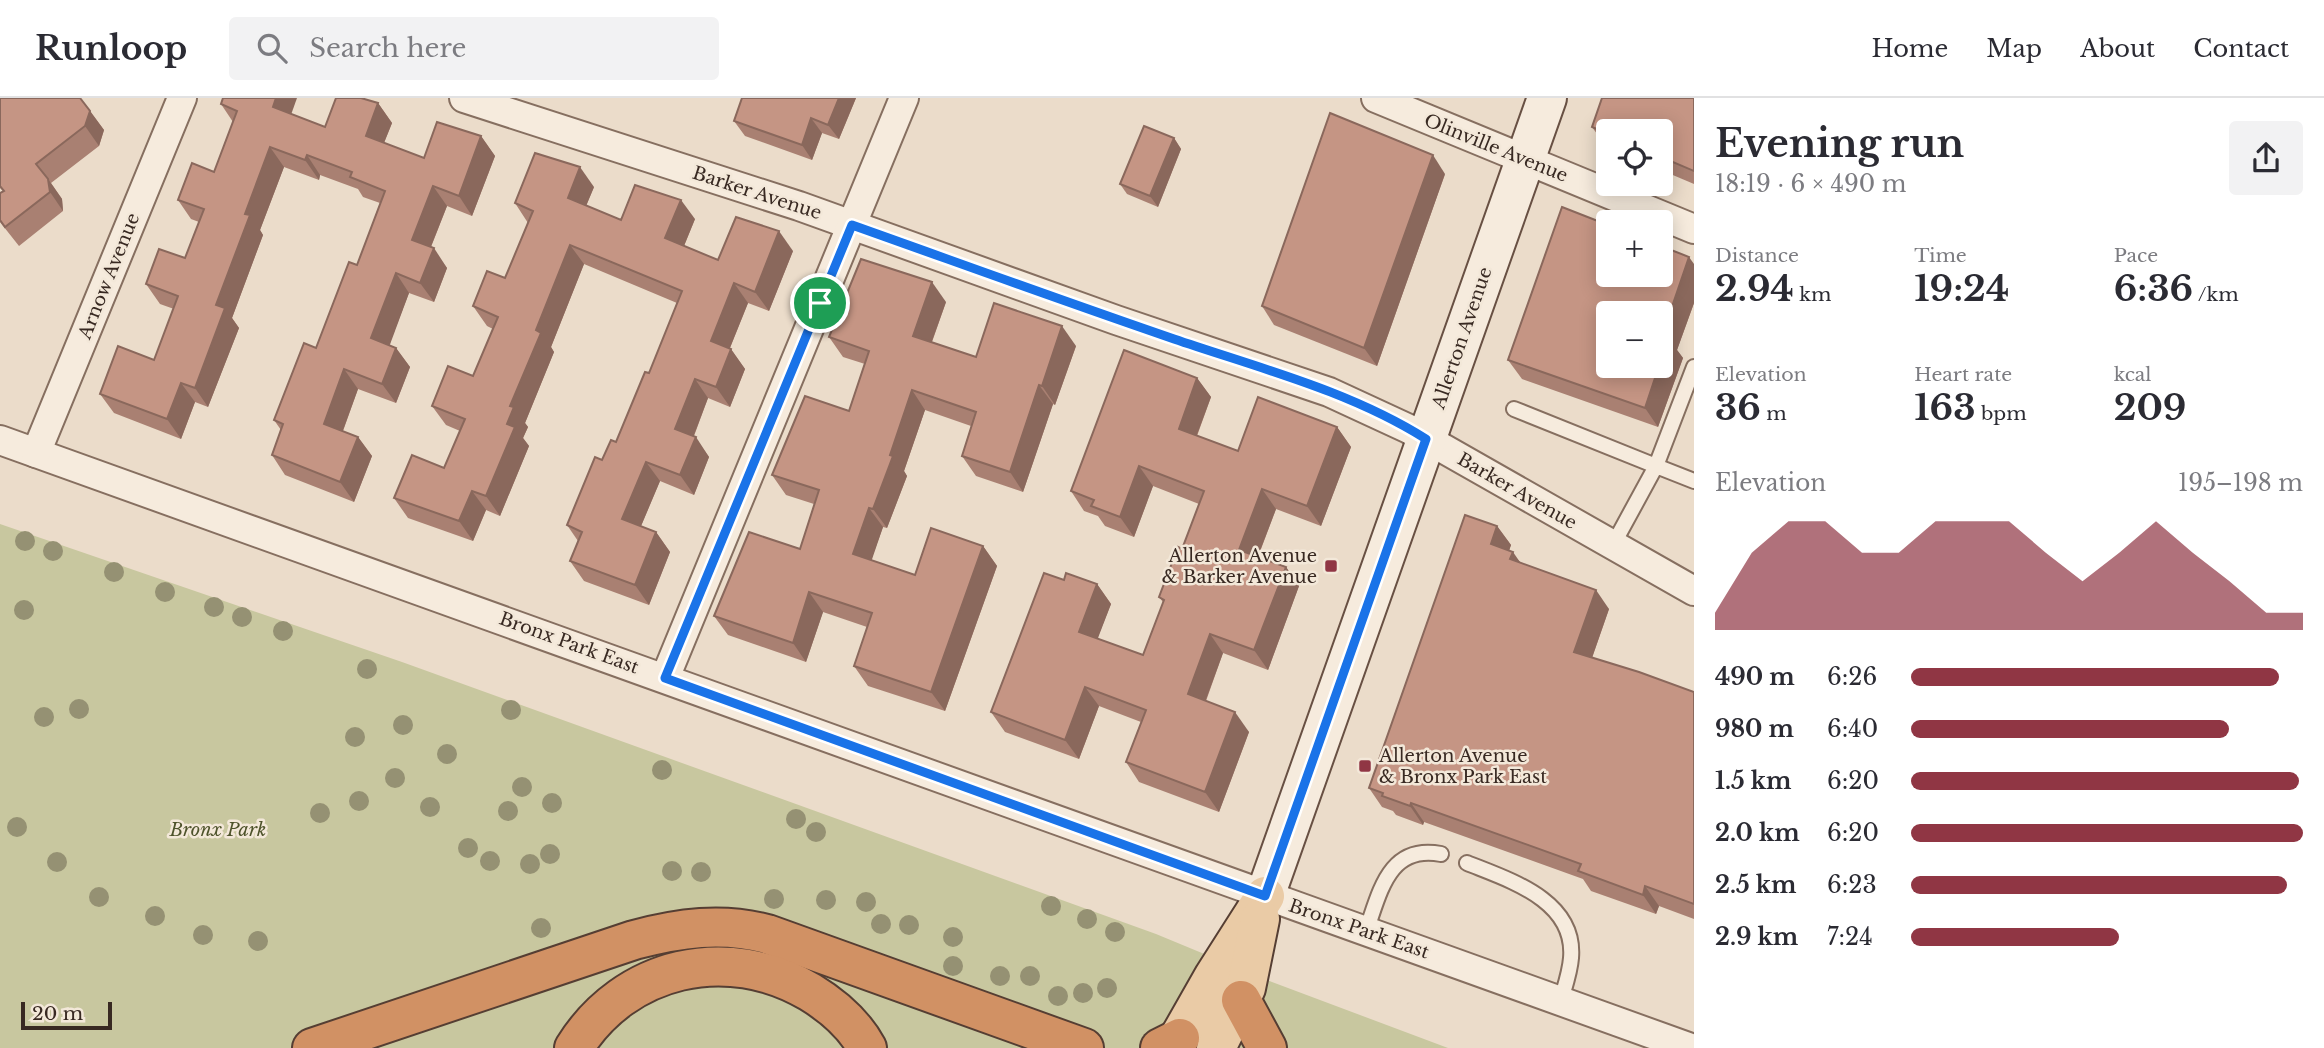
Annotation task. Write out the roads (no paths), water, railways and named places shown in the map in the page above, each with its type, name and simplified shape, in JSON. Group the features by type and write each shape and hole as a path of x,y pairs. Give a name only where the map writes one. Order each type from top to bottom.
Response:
{"highway":[{"path":"312,1048 634,940 678,930 718,926 767,934 1084,1048"},
{"path":"573,1048 597,1017 635,988 680,971 730,966 774,975 817,996 850,1024 867,1048"},
{"path":"1241,1000 1268,1048"}],"main road":[{"name":"Allerton Avenue","path":"1265,896 1547,98"},
{"path":"1216,1048 1246,988 1265,896"},
{"path":"1171,1045 1265,896"}],"street":[{"name":"Arnow Avenue","path":"36,453 182,98"},
{"name":"Barker Avenue","path":"464,98 852,225 1116,320 1329,392 1392,419 1694,591"},
{"path":"665,678 904,98"},
{"name":"Olinville Avenue","path":"1376,98 1694,229"},
{"name":"Bronx Park East","path":"0,440 1691,1048"}],"lane":[{"path":"1613,545 1656,466 1694,367"},
{"path":"1514,409 1694,481"},
{"path":"1366,931 1381,888 1396,864 1419,853 1441,855"},
{"path":"1466,863 1530,890 1542,898 1563,921 1569,932 1571,957 1561,1000"}],"place":[{"name":"Allerton Avenue & Barker Avenue","path":"1331,566"},
{"name":"Allerton Avenue & Bronx Park East","path":"1365,766"}],"park label":[{"name":"Bronx Park","path":"218,830"}]}
